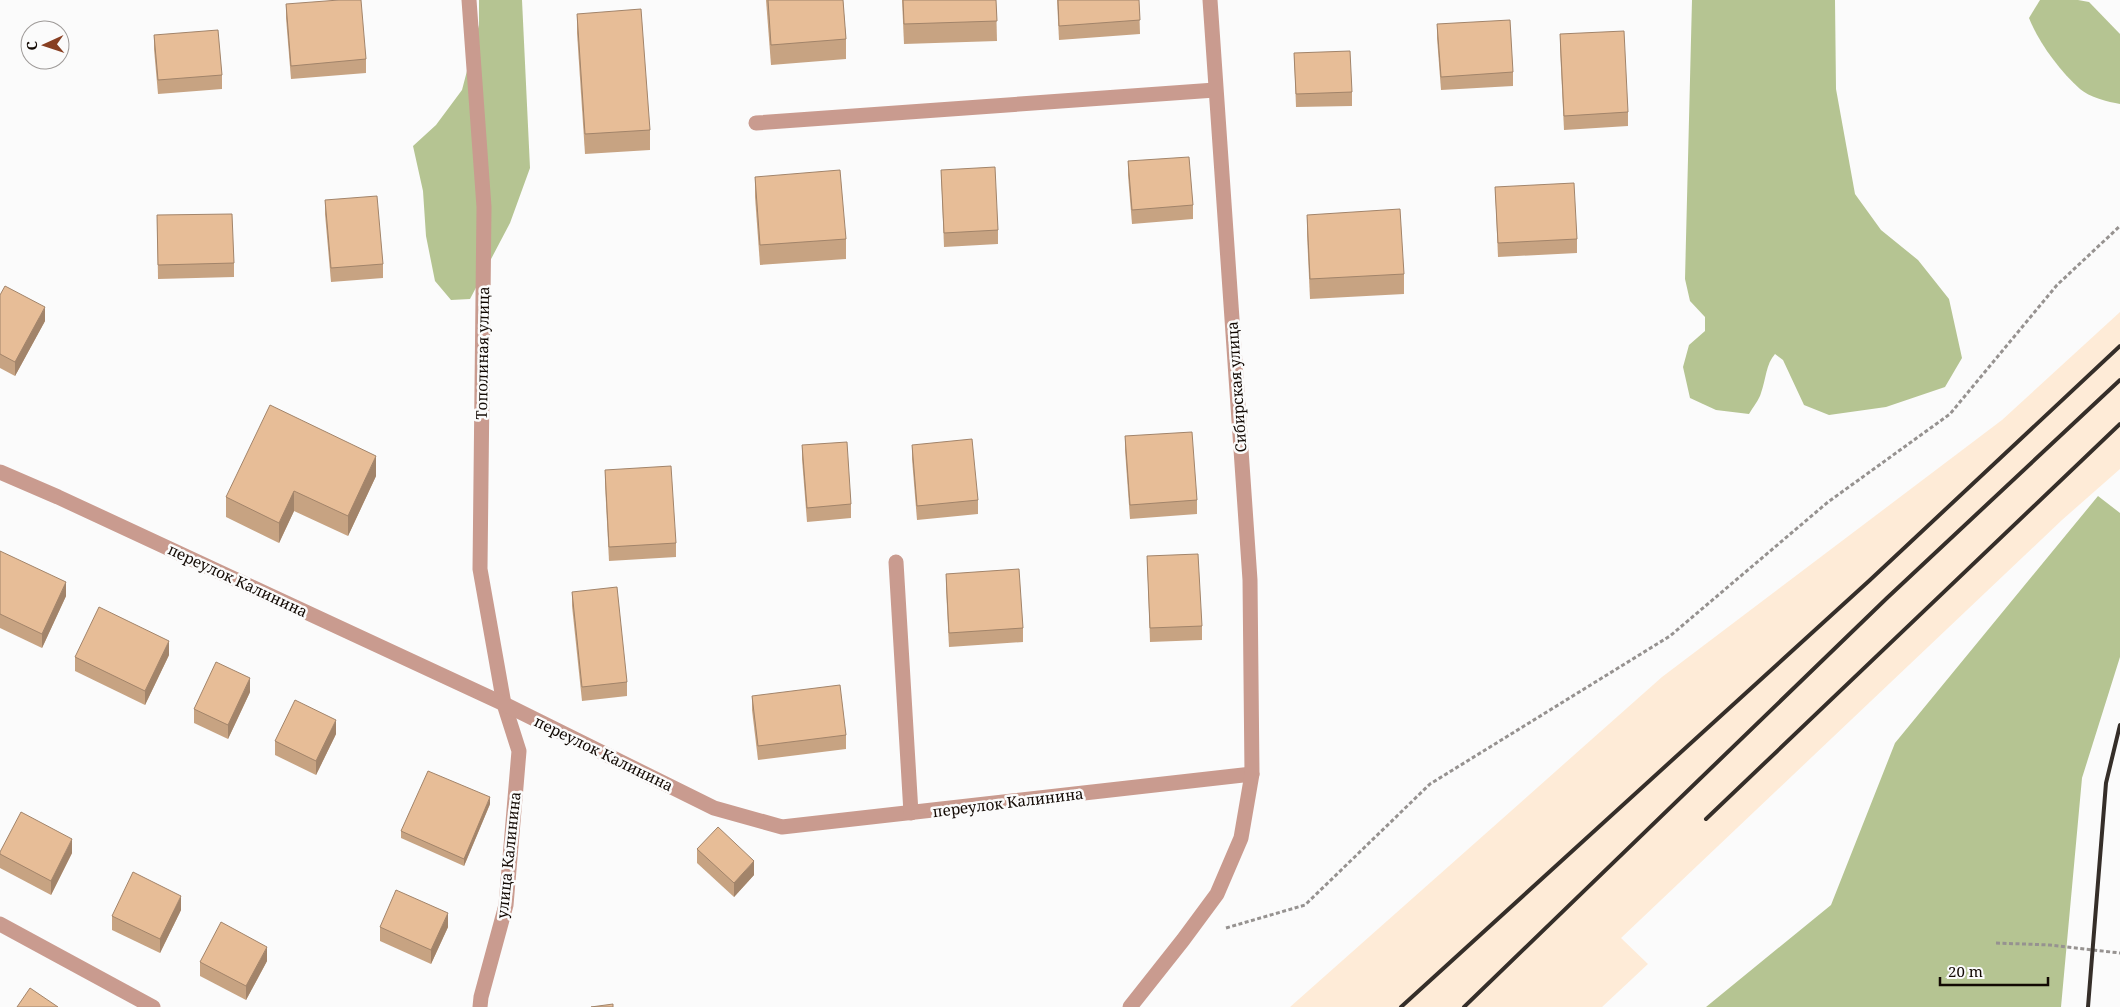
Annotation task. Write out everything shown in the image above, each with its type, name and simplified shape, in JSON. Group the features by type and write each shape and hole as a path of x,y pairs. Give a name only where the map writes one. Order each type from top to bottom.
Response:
{"street":[{"name":"Тополиная улица","path":"469,0 484,207 480,568 504,704"},
{"name":"Сибирская улица","path":"1130,1007 1184,940 1217,894 1241,838 1252,774 1250,580 1210,0"},
{"path":"756,123 1215,90"},
{"name":"переулок Калинина","path":"0,472 58,497 504,704 714,808 782,827 1252,774"},
{"path":"896,562 911,813"},
{"name":"улица Калинина","path":"479,1004 506,905 519,751 504,704"},
{"path":"0,924 153,1007"}],"path":[{"path":"1184,940 1305,905 1430,784 1670,636 1828,502 1950,414 2057,285 2120,226"},
{"path":"1996,943 2050,945 2120,953"}],"shaded area":[{"path":"2120,312 2120,469 2062,520 1621,938 1648,964 1602,1007 1290,1007 1662,677 2002,420"}],"green space":[{"path":"479,0 522,0 530,168 510,223 470,299 451,300 435,281 426,236 423,191 413,146 436,125 462,90 479,25"},
{"path":"1692,0 1835,0 1836,89 1855,194 1881,230 1918,260 1949,299 1962,358 1945,387 1886,407 1829,415 1804,405 1783,360 1775,354 1768,367 1760,396 1749,414 1716,410 1690,398 1683,367 1689,345 1705,331 1705,317 1690,301 1685,279"},
{"path":"2040,0 2078,0 2089,2 2120,34 2120,104 2099,99 2080,89 2072,82 2044,47 2029,18"},
{"path":"2098,496 2120,513 2120,657 2082,778 2061,1007 1706,1007 1831,905 1895,743"}],"building":[{"path":"361,0 366,59 291,66 286,4"},
{"path":"768,0 843,0 846,39 771,45"},
{"path":"903,0 996,0 997,21 904,24"},
{"path":"1058,0 1139,0 1140,20 1059,26"},
{"path":"641,9 650,130 585,134 577,14"},
{"path":"1510,20 1513,72 1441,77 1437,24"},
{"path":"218,30 222,75 158,80 154,35"},
{"path":"1624,31 1628,112 1564,116 1560,34"},
{"path":"1350,51 1352,92 1296,94 1294,53"},
{"path":"1189,157 1193,205 1132,210 1128,161"},
{"path":"995,167 998,230 944,233 941,170"},
{"path":"840,170 846,239 760,245 755,177"},
{"path":"1574,183 1577,239 1498,243 1495,187"},
{"path":"377,196 383,264 331,268 325,200"},
{"path":"1400,209 1404,274 1310,279 1307,215"},
{"path":"232,214 234,263 158,265 157,215"},
{"path":"5,286 45,307 15,362 0,354 0,295"},
{"path":"270,405 376,456 348,516 294,491 279,523 226,497"},
{"path":"1192,432 1197,500 1130,505 1125,436"},
{"path":"972,439 978,500 917,506 912,445"},
{"path":"847,442 851,504 807,508 802,445"},
{"path":"671,466 676,543 609,547 605,470"},
{"path":"0,551 66,582 42,634 0,614"},
{"path":"1198,554 1202,626 1150,628 1147,556"},
{"path":"1019,569 1023,628 949,633 946,574"},
{"path":"617,587 627,682 582,687 572,592"},
{"path":"99,607 169,641 145,691 75,657"},
{"path":"216,662 250,678 228,725 194,709"},
{"path":"840,685 846,735 758,746 752,696"},
{"path":"295,700 336,720 316,761 275,741"},
{"path":"428,771 490,797 464,859 401,831"},
{"path":"21,812 72,839 51,881 0,854"},
{"path":"718,827 754,861 734,883 697,849"},
{"path":"133,872 181,896 160,939 112,916"},
{"path":"396,890 448,913 431,950 380,927"},
{"path":"221,922 267,947 246,986 200,962"},
{"path":"30,988 58,1007 17,1007"},
{"path":"613,1004 613,1007 591,1007"}],"railway":[{"path":"1401,1007 1870,580 2120,346"},
{"path":"1464,1007 1887,598 2120,380"},
{"path":"1706,819 2120,424"},
{"path":"2088,1007 2106,783 2120,725"}]}
